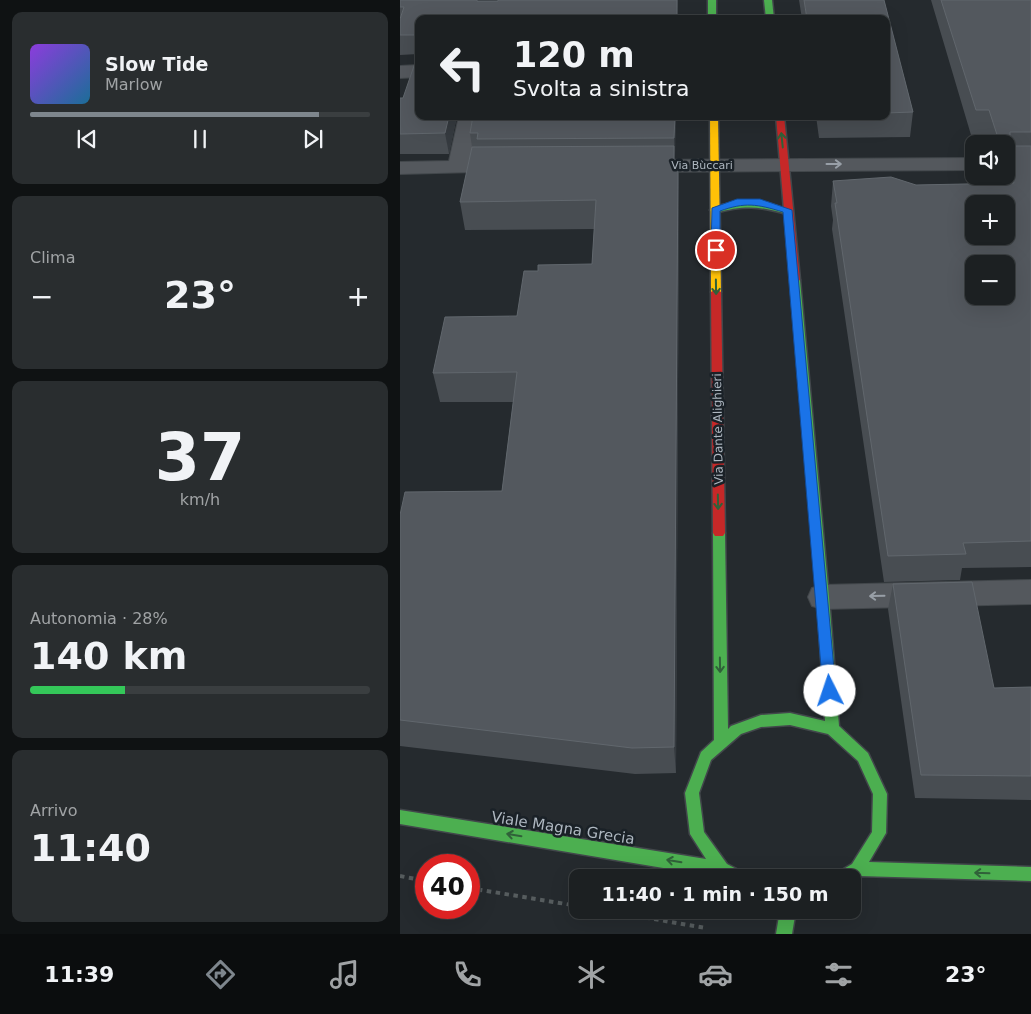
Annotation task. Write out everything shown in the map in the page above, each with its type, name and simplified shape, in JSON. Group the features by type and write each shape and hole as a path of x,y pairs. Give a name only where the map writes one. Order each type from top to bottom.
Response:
{"street":[{"path":"712,0 712,15"},
{"path":"768,0 770,15"},
{"path":"400,72 415,71"},
{"path":"458,167 468,120"},
{"name":"Via Dante Alighieri","path":"714,120 721,742"},
{"path":"780,120 823,597 832,729"},
{"name":"Via Bùccari","path":"622,166 965,164"},
{"path":"400,168 526,166"},
{"path":"715,210 737,202 760,202 787,210"},
{"path":"823,597 1031,592"},
{"name":"Viale Magna Grecia","path":"722,869 697,834 692,793 706,756 736,730 761,721 790,719 832,729 862,757 880,794 879,833 857,869"},
{"name":"Viale Magna Grecia","path":"400,817 722,869"},
{"path":"861,869 1031,874"},
{"path":"784,934 786,919"}],"path":[{"path":"400,876 415,879"},
{"path":"480,890 569,905"},
{"path":"654,919 706,928"}],"building":[{"path":"400,0 677,0 677,15 415,15 415,35 400,35 400,19 404,7 400,7"},
{"path":"804,0 884,0 888,15 806,15"},
{"path":"941,0 1031,0 1031,132 1010,132 1010,135 997,135 989,110 976,110"},
{"path":"890,23 913,112 890,113"},
{"path":"415,63 415,120 448,120 445,133 400,134 400,98 403,98"},
{"path":"472,120 675,120 674,138 477,139 478,133 470,133"},
{"path":"674,146 674,163 678,163 674,747 632,748 400,720 400,515 405,492 502,491 517,372 433,373 445,317 517,316 524,271 538,271 538,265 592,264 596,200 460,202 472,147"},
{"path":"1015,146 1031,146 1031,541 963,543 966,554 888,556 833,181 891,177 916,185 1015,185"},
{"path":"972,582 994,688 1031,687 1031,776 921,775 893,584"}],"traffic: fast":[{"path":"712,0 712,15"},
{"path":"768,0 770,15"},
{"path":"715,210 734,205 759,204 787,211"},
{"path":"795,280 823,597 832,729"},
{"path":"719,533 721,742"},
{"path":"722,869 697,834 692,793 706,756 736,730 761,721 790,719 832,729 863,757 880,794 879,833 857,869"},
{"path":"400,817 722,869"},
{"path":"861,869 1031,874"},
{"path":"784,934 786,919"}],"traffic: slow":[{"path":"714,120 716,292"}],"traffic: jam":[{"path":"780,120 795,280"},
{"path":"716,292 719,533"}],"route":[{"path":"716,250 715,210 737,202 760,202 787,210 830,691"}]}
